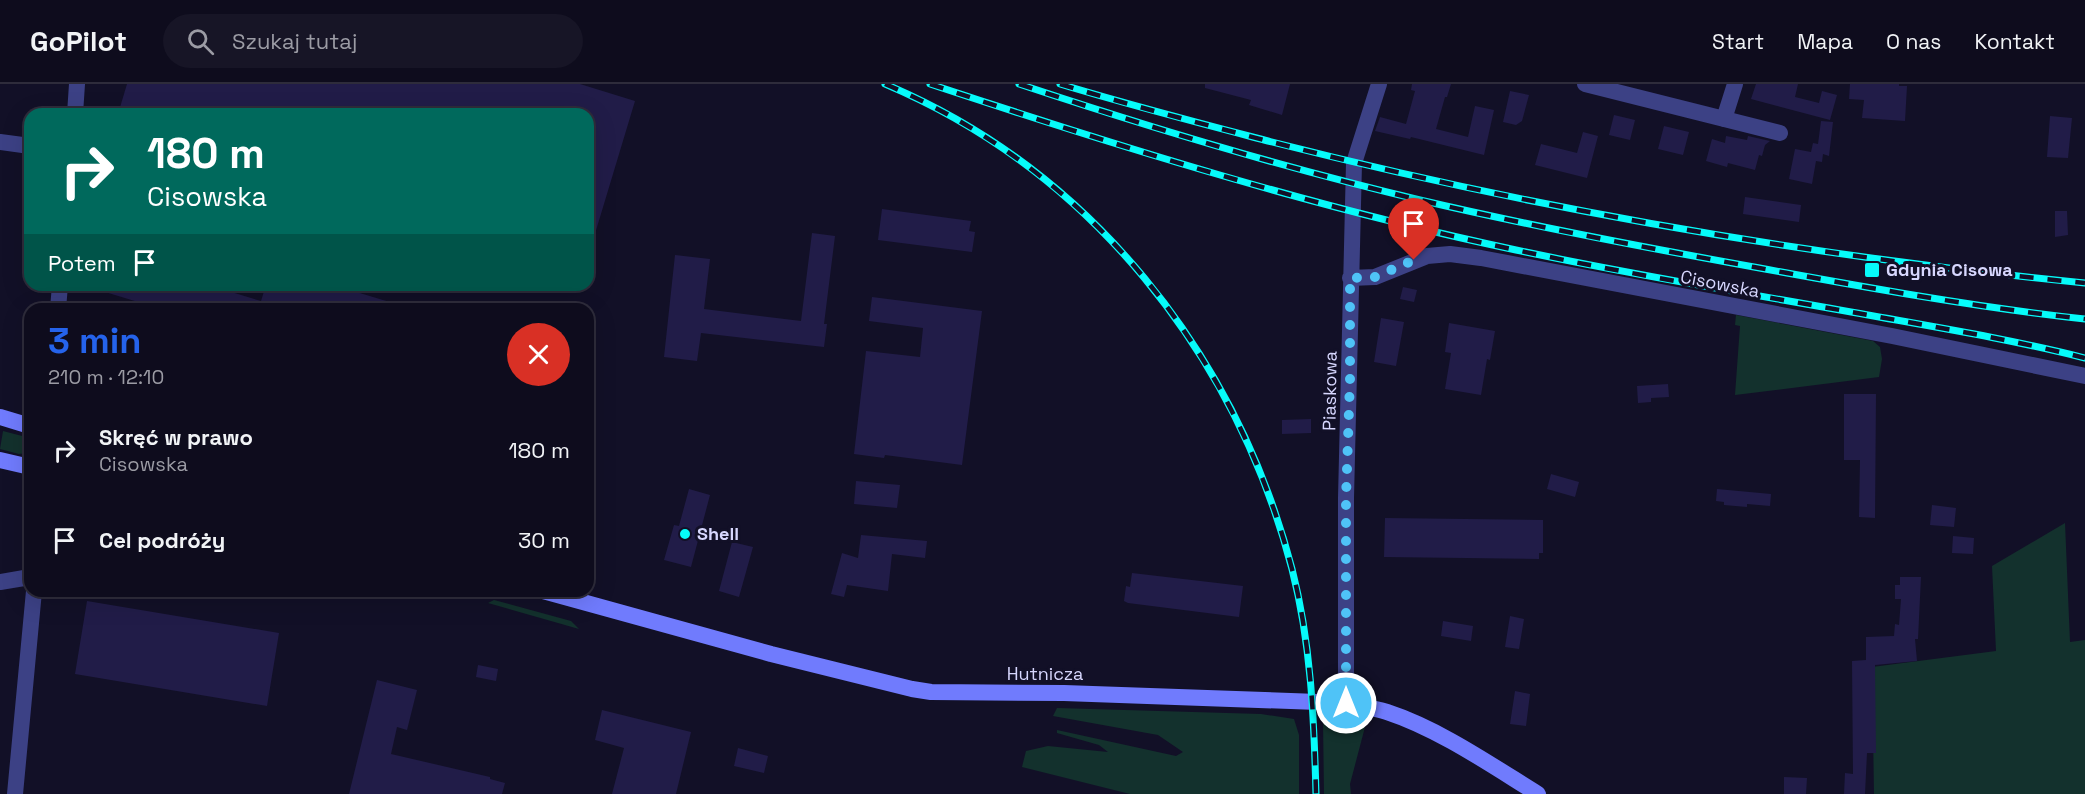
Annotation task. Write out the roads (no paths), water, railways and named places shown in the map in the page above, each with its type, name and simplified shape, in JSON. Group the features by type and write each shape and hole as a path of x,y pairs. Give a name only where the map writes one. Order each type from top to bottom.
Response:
{"main road":[{"path":"0,417 24,424"},
{"path":"0,460 24,466"},
{"name":"Hutnicza","path":"565,597 771,654 912,689 940,692 1346,703 1385,711 1414,722 1538,794"}],"street":[{"path":"75,108 77,84"},
{"name":"Piaskowa","path":"1346,703 1346,498 1354,163 1379,84"},
{"path":"1585,84 1780,133"},
{"path":"1724,119 1735,84"},
{"path":"0,142 24,145"},
{"name":"Cisowska","path":"1350,278 1375,277 1427,256 1450,254 1481,258 2085,376"},
{"path":"0,582 24,579"},
{"path":"15,794 33,597"}],"railway":[{"path":"885,84 959,121 1028,166 1090,219 1145,278 1193,344 1234,415 1267,490 1292,569 1303,625 1313,709 1316,794"},
{"path":"930,84 1221,175 1442,233 1604,268 1977,335 2085,358"},
{"path":"1019,84 1168,132 1269,161 1462,210 1628,244 1837,282 1960,303 2085,319"},
{"path":"1060,84 1138,107 1369,166 1572,209 1879,259 2085,283"}],"place":[{"name":"Gdynia Cisowa","path":"1872,270"},
{"name":"Shell","path":"685,534"}]}
